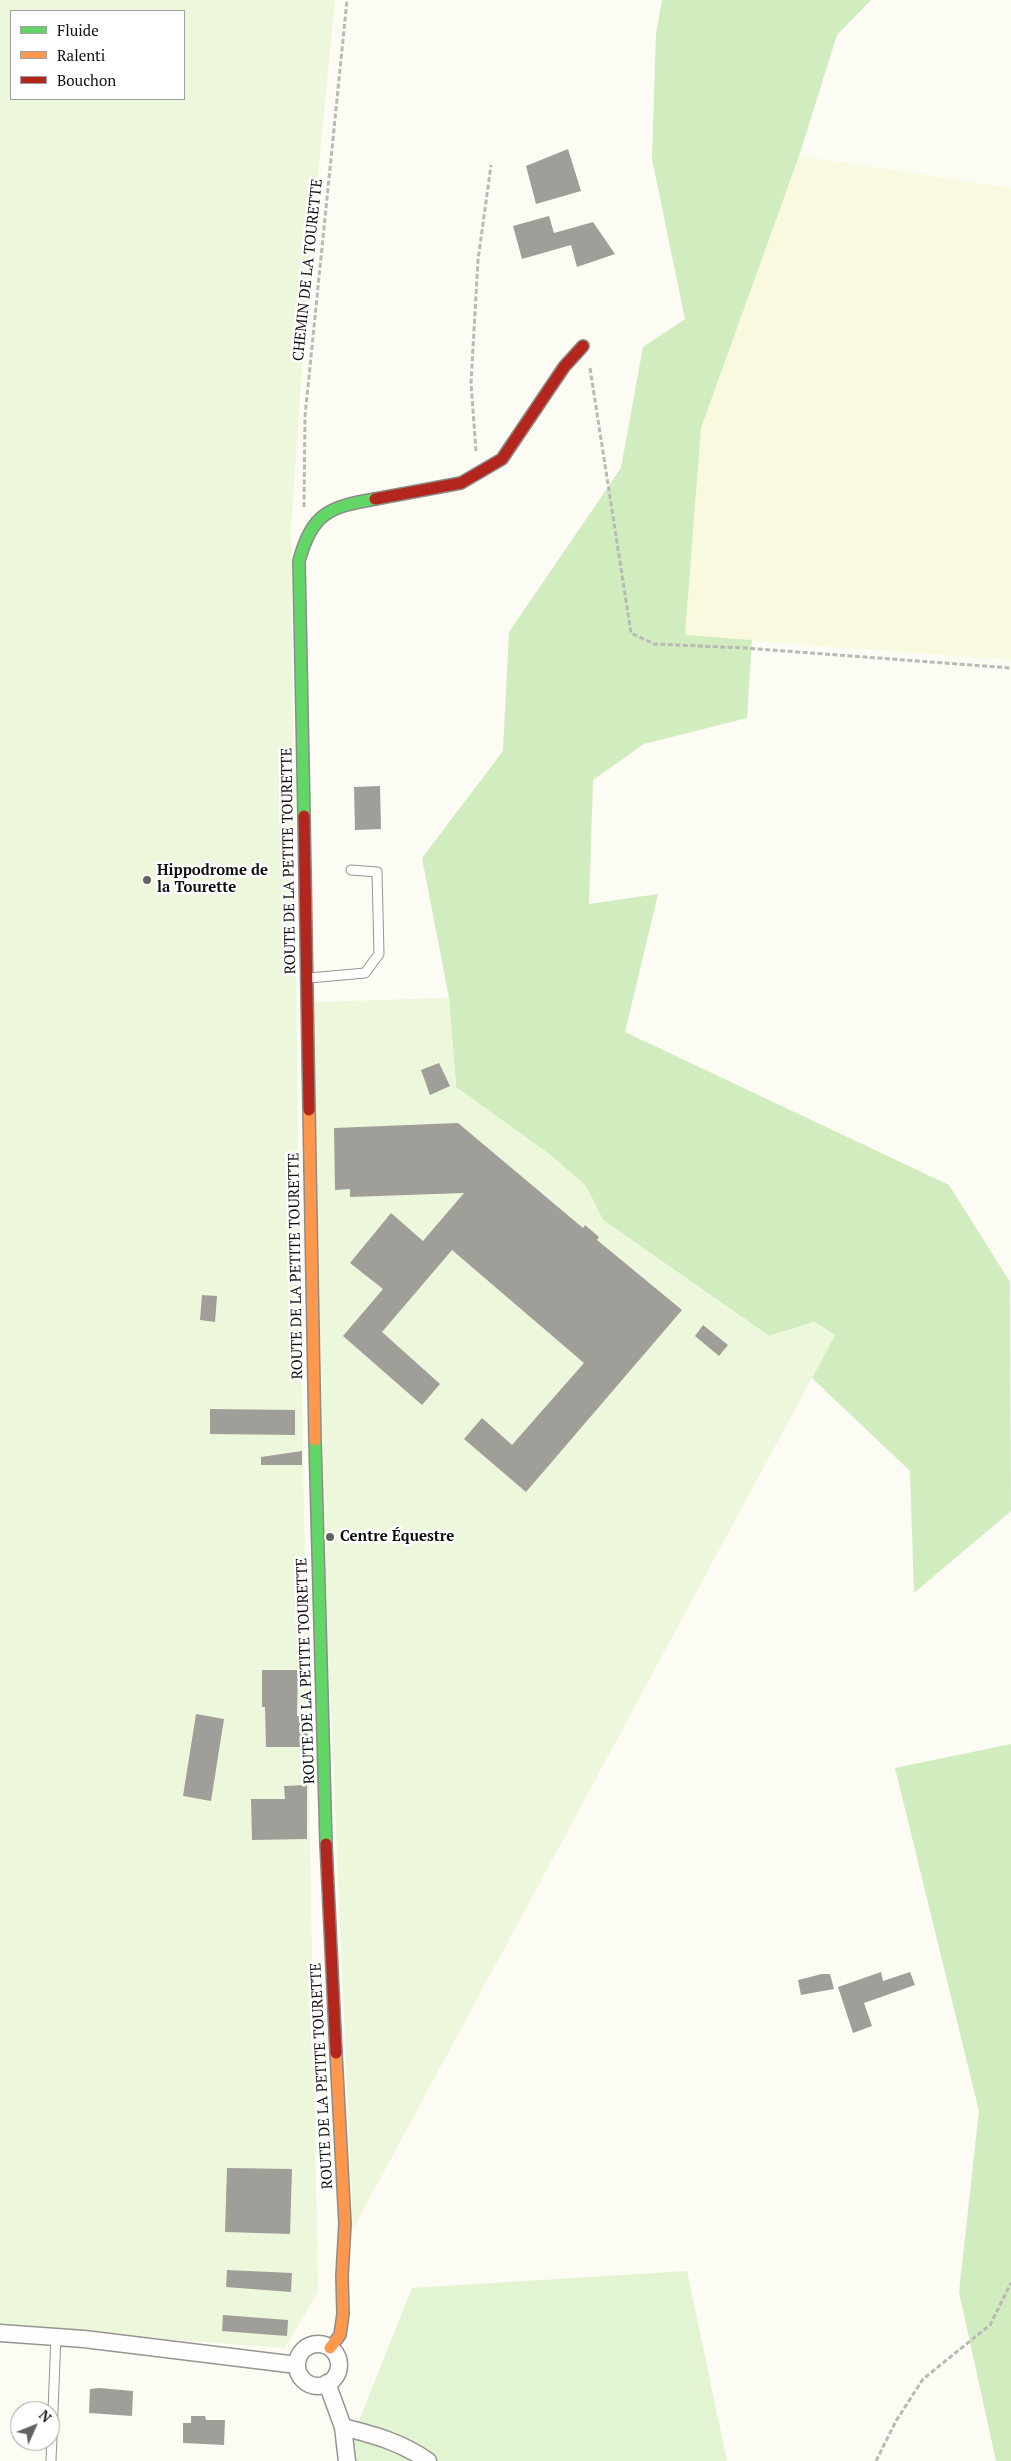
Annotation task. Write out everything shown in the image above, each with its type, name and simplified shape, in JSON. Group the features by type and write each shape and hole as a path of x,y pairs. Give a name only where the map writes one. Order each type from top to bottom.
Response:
{"street":[{"name":"ROUTE DE LA PETITE TOURETTE","path":"330,2348 340,2335 343,2314 342,2276 345,2224 328,1909 316,1504 299,561 304,542 317,522 331,509 352,503 460,483 502,459 564,367 584,346"},
{"path":"0,2333 56,2336 229,2355 297,2365"},
{"path":"322,2344 330,2348 337,2356 338,2371 327,2383 316,2386 309,2384 299,2374 297,2365 299,2354 309,2346 322,2344"},
{"path":"327,2383 343,2427 347,2461"},
{"path":"343,2427 369,2432 409,2448 428,2461"}],"lane":[{"path":"306,978 365,973 379,954 378,872 351,870"},
{"path":"51,2461 56,2336"}],"path":[{"name":"CHEMIN DE LA TOURETTE","path":"304,513 305,416 347,0"},
{"path":"477,474 471,383 478,260 491,165"},
{"path":"584,346 589,364 631,633 654,644 745,648 1011,668"},
{"path":"876,2461 896,2421 923,2379 990,2325 1011,2283"}],"green space":[{"name":"Hippodrome de la Tourette","path":"0,0 335,0 309,266 291,528 299,1233 318,2292 285,2348 0,2327"},
{"path":"662,0 871,0 837,35 799,156 701,428 685,635 752,640 747,718 644,744 593,780 589,904 658,894 625,1032 949,1185 1010,1282 1011,1511 914,1593 910,1471 812,1378 835,1335 814,1322 769,1336 603,1220 586,1186 553,1157 456,1087 449,998 422,858 503,751 509,632 621,468 643,347 685,319 652,159 656,34"},
{"path":"799,156 1011,188 1011,660 685,636 701,428"},
{"path":"449,998 456,1087 553,1157 586,1186 603,1220 768,1336 814,1322 835,1335 353,2229 327,1621 313,1002"},
{"path":"1011,1744 1011,2461 996,2461 959,2292 979,2111 895,1768"},
{"path":"687,2271 727,2461 343,2461 412,2288"}],"building":[{"path":"568,149 581,191 536,204 526,166"},
{"path":"549,216 554,233 593,222 615,254 577,267 571,245 522,259 513,226"},
{"path":"380,786 381,829 355,830 354,787"},
{"path":"439,1063 450,1086 430,1095 421,1070"},
{"path":"458,1123 583,1228 585,1225 599,1237 597,1240 682,1310 526,1492 464,1439 482,1418 512,1445 584,1363 452,1250 382,1332 440,1384 422,1405 343,1336 383,1289 350,1263 391,1213 423,1241 464,1193 350,1197 350,1189 335,1190 334,1128"},
{"path":"202,1295 217,1296 215,1322 200,1320"},
{"path":"703,1325 728,1345 719,1356 695,1336"},
{"path":"210,1409 295,1410 295,1435 210,1434"},
{"path":"302,1451 302,1465 261,1465 261,1457"},
{"path":"262,1670 298,1670 297,1716 307,1717 308,1747 266,1747 265,1707 262,1707"},
{"path":"196,1714 224,1719 211,1801 183,1796"},
{"path":"307,1785 307,1839 252,1840 251,1799 285,1799 284,1786"},
{"path":"881,1972 883,1981 910,1972 915,1985 864,2003 872,2026 853,2033 838,1987"},
{"path":"830,1974 834,1989 801,1995 798,1980"},
{"path":"227,2168 292,2169 290,2234 225,2232"},
{"path":"227,2270 292,2273 291,2292 226,2287"},
{"path":"223,2315 288,2320 287,2336 222,2331"},
{"path":"90,2389 133,2391 132,2416 89,2413"},
{"path":"191,2416 205,2416 206,2420 225,2420 224,2445 183,2443 183,2423 191,2423"}],"traffic: fast":[{"path":"304,816 299,561 310,532 325,515 334,509 346,505 375,499"},
{"path":"315,1440 326,1844"}],"traffic: slow":[{"path":"309,1110 315,1440"},
{"path":"330,2348 340,2335 343,2314 342,2276 345,2224 336,2053"}],"traffic: jam":[{"path":"375,499 461,483 502,459 564,367 583,346"},
{"path":"304,816 309,1110"},
{"path":"326,1844 336,2053"}],"place":[{"name":"Hippodrome de la Tourette","path":"147,880"},
{"name":"Centre Équestre","path":"330,1537"}]}
